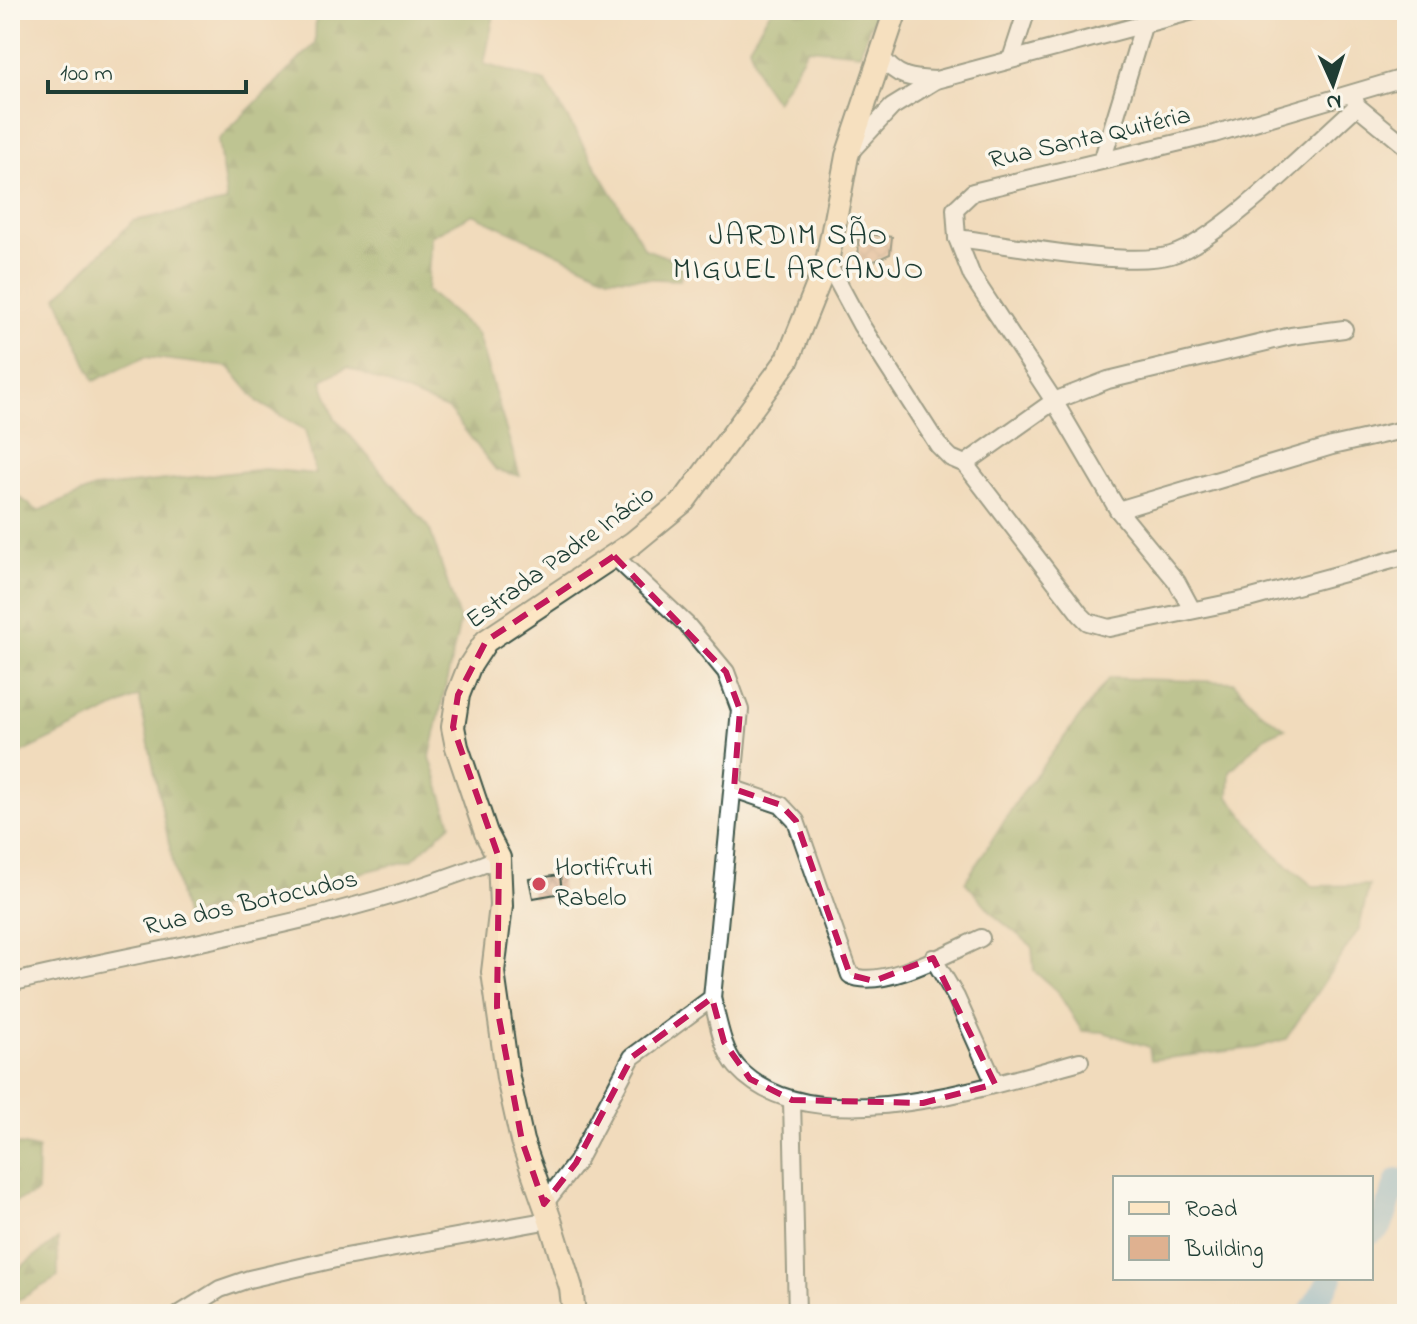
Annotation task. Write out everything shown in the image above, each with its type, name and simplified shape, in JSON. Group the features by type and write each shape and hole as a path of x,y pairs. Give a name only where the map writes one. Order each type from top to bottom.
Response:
{"street":[{"name":"Estrada Padre Inácio","path":"574,1314 571,1288 522,1141 493,972 501,906 499,858 472,794 455,737 458,695 469,667 486,641 658,526 684,501 788,359 827,262 847,156 896,10"},
{"path":"1011,59 1027,10"},
{"path":"847,156 892,107 936,80 1146,16 1197,10"},
{"path":"1103,158 1146,16"},
{"path":"882,57 889,67 907,77 936,80"},
{"name":"Rua Santa Quitéria","path":"957,238 955,209 973,192 1103,158 1355,100 1407,77"},
{"path":"1191,608 1177,582 1118,510 1054,401 972,276 957,238 1122,258 1168,256 1210,235 1355,100 1407,147"},
{"path":"827,262 861,325 938,445 951,458 965,464 984,493 1088,622 1109,628 1122,627 1191,608 1248,599 1407,556"},
{"path":"965,464 1054,401 1108,380 1291,336 1344,329"},
{"path":"1118,510 1332,446 1407,429"},
{"path":"614,556 687,625 726,672 740,710 712,998 724,1042 735,1065 750,1079 792,1100 838,1105 923,1103 1080,1061"},
{"path":"734,789 781,805 796,821 850,975 860,980 874,981 981,938"},
{"name":"Rua dos Botocudos","path":"10,983 299,920 447,880 499,858"},
{"path":"933,958 956,997 995,1084"},
{"path":"180,1314 220,1289 249,1279 547,1212 632,1057 712,998"},
{"path":"792,1100 797,1314"}],"highlighted area":[{"path":"614,556 726,672 740,710 734,789 781,805 796,821 850,975 874,981 933,958 995,1084 923,1103 792,1100 750,1079 724,1042 712,998 632,1057 576,1163 544,1204 522,1141 497,1007 499,858 453,727 458,695 486,641"}],"green space":[{"path":"316,10 495,10 484,64 546,82 645,249 683,263 680,280 608,277 473,214 431,236 427,291 477,333 520,476 496,470 449,410 347,367 322,380 334,417 429,527 460,621 430,757 451,824 412,860 184,917 139,696 10,759 10,490 38,511 94,488 265,469 316,474 305,430 259,403 229,367 145,357 94,381 57,297 133,221 227,202 218,140 315,44"},
{"path":"771,10 876,10 860,53 808,48 776,102 760,79 749,46"},
{"path":"1109,678 1233,682 1261,712 1285,728 1265,737 1230,771 1229,797 1276,856 1313,886 1369,885 1359,929 1286,1039 1255,1048 1151,1060 1149,1047 1103,1032 1082,1031 1057,991 1034,971 1032,946 996,917 965,882 1022,793"},
{"path":"10,1143 38,1149 37,1193 10,1204"},
{"path":"58,1239 58,1277 10,1305 10,1275"}],"building":[{"path":"858,233 892,237 890,254 859,268"},
{"path":"560,875 562,893 533,898 529,879"}],"waterway":[{"path":"1373,1232 1381,1226 1397,1181 1407,1180"},
{"path":"1309,1314 1330,1280"}],"place":[{"name":"Hortifruti Rabelo","path":"539,884"}],"district":[{"name":"JARDIM SÃO MIGUEL ARCANJO","path":"799,254"}]}
